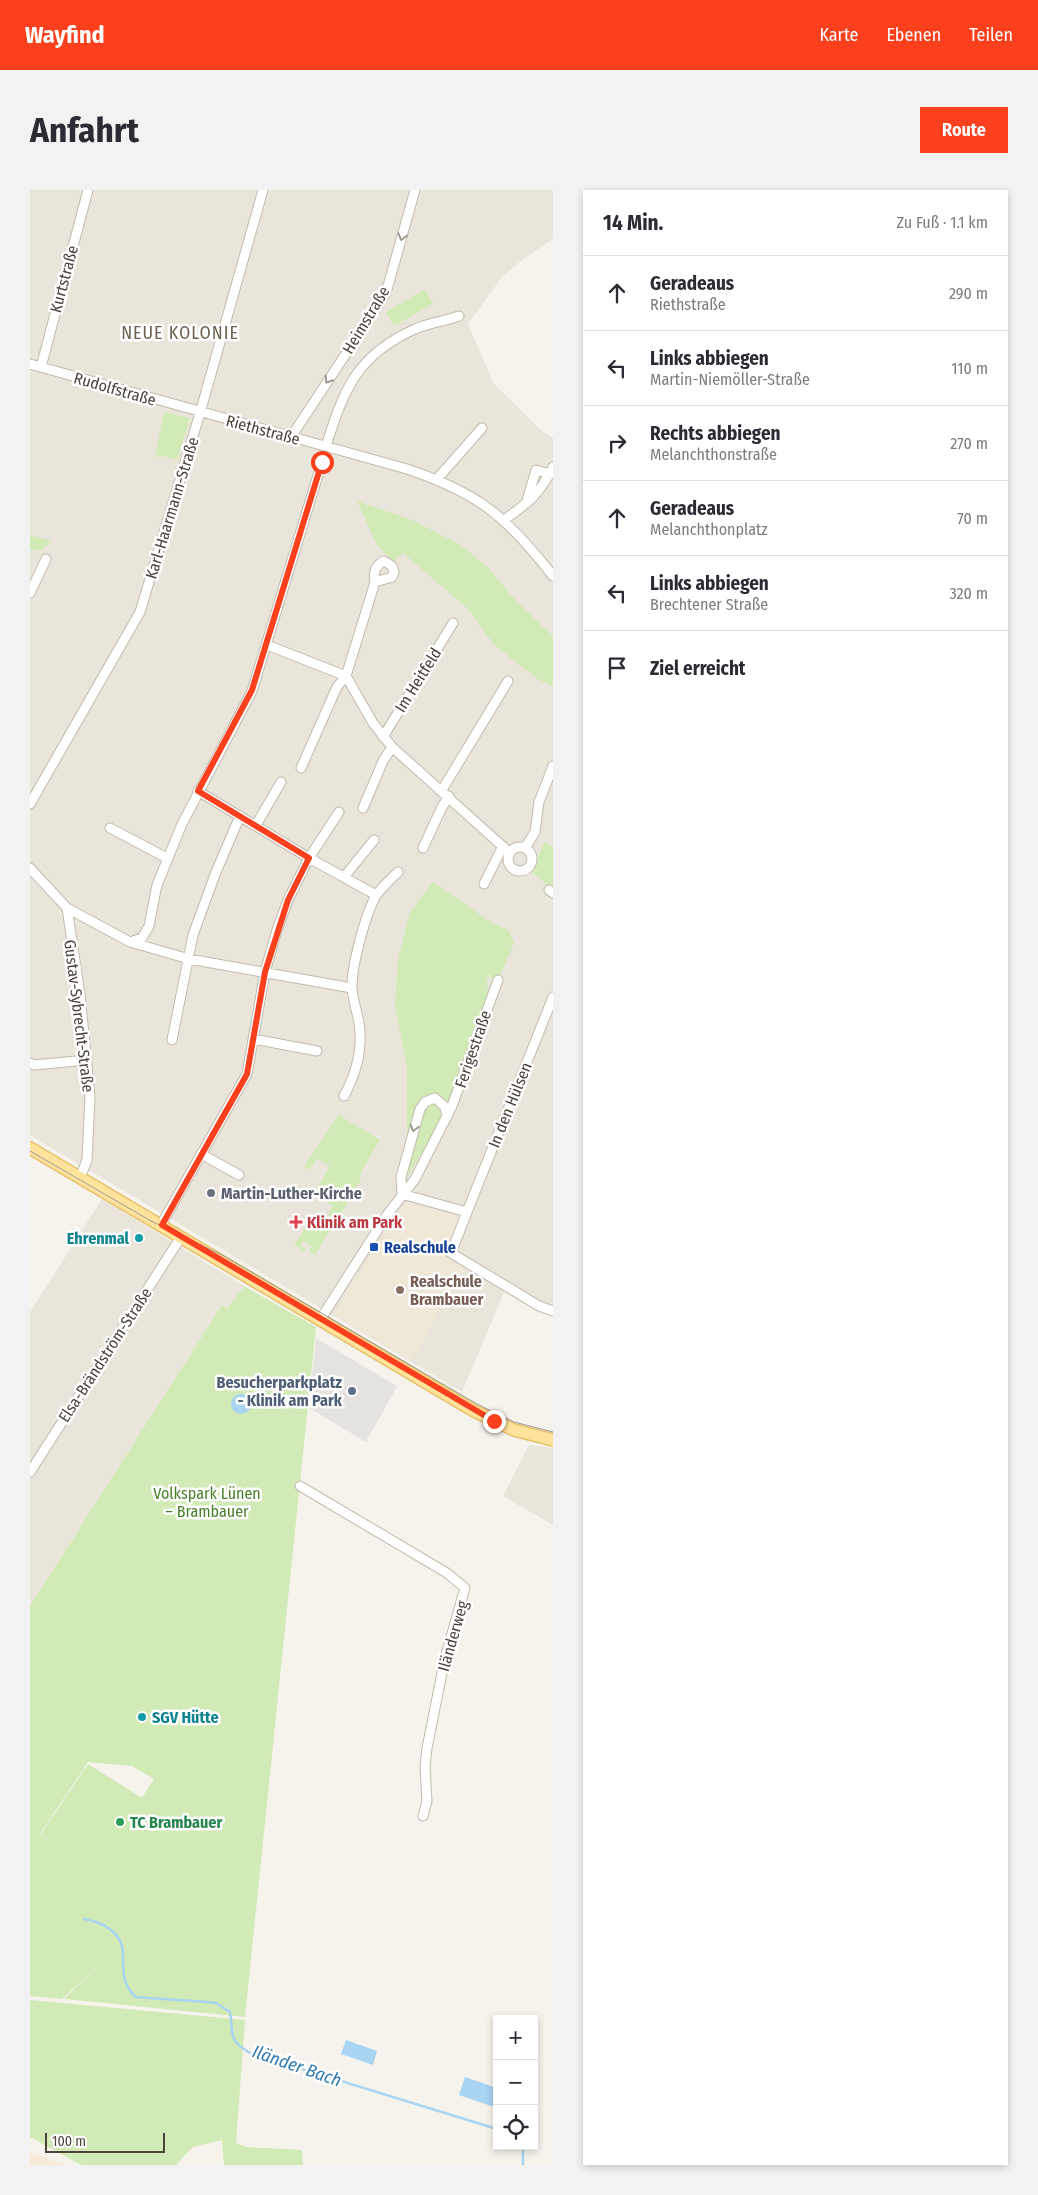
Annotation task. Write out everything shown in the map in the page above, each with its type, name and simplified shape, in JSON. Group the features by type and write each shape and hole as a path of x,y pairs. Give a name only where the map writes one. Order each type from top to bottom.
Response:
{"main road":[{"path":"30,1148 483,1416 522,1432 553,1440"}],"street":[{"name":"Kurtstraße","path":"40,368 88,190"},
{"name":"Karl-Haarmann-Straße","path":"30,804 140,612 200,413 262,190"},
{"name":"Heimstraße","path":"290,437 386,293 415,190"},
{"path":"326,446 344,396 367,359 380,348 416,328 459,316"},
{"name":"Rudolfstraße","path":"30,364 200,413"},
{"name":"Riethstraße","path":"200,413 326,446 437,479 474,497 504,520 530,546 553,576"},
{"path":"437,479 482,428"},
{"path":"130,942 142,938 149,926 157,885 167,858 198,791 252,690 322,462"},
{"path":"504,520 525,504 545,486 551,471 536,470 525,504"},
{"path":"30,593 46,559"},
{"path":"301,768 337,687 346,676 375,582"},
{"name":"Im Heitfeld","path":"383,737 453,623"},
{"path":"267,645 346,676"},
{"name":"Im Heitfeld","path":"346,676 383,737 503,846 510,853 510,865 516,870 524,870 529,867 532,860 531,853 525,848"},
{"path":"423,848 442,807 446,793 508,681"},
{"path":"363,808 383,761 392,746"},
{"path":"510,853 515,848 525,848 535,832 539,802 553,766"},
{"path":"256,826 281,782"},
{"path":"198,791 309,858 376,895"},
{"path":"162,1225 247,1074 265,972 288,900 309,858 339,812"},
{"path":"172,1040 193,935 216,872 240,816"},
{"path":"110,828 167,858"},
{"path":"344,877 374,840"},
{"path":"484,884 503,846"},
{"path":"30,868 67,908 130,942 188,958 352,988"},
{"path":"344,1096 352,1081 358,1060 359,1025 352,988 353,972 363,931 376,895 398,872"},
{"name":"Gustav-Sybrecht-Straße","path":"67,908 80,994 90,1096 86,1160 80,1178"},
{"name":"Ferigestraße","path":"320,1320 402,1194 415,1179 447,1117 498,980"},
{"name":"In den Hülsen","path":"553,997 451,1253 539,1306 553,1311"},
{"path":"253,1039 317,1051"},
{"path":"30,1063 34,1065 87,1060"},
{"name":"Ferigestraße","path":"402,1194 400,1186 406,1155 416,1119 425,1102 435,1098 442,1102 447,1117"},
{"path":"201,1154 239,1175"},
{"path":"402,1194 467,1212"},
{"name":"Elsa-Brändström-Straße","path":"30,1472 181,1237"},
{"name":"Iländerweg","path":"300,1486 447,1573 465,1588 445,1658 427,1748 425,1767 427,1801 423,1816"}],"shaded area":[{"path":"30,190 553,190 553,239 502,277 468,324 494,384 541,430 553,438 553,1304 550,1308 508,1283 462,1392 30,1135"},
{"path":"102,1199 244,1286 228,1308 222,1305 30,1606 30,1312"},
{"name":"Realschule Brambauer","path":"407,1203 452,1215 457,1219 457,1225 446,1255 466,1267 411,1360 334,1314 402,1206"},
{"name":"Besucherparkplatz - Klinik am Park","path":"316,1338 397,1386 366,1442 309,1408"},
{"path":"529,1445 553,1448 553,1525 503,1496"},
{"path":"30,2153 66,2165 30,2165"}],"green space":[{"path":"425,289 433,304 394,326 386,312"},
{"path":"164,412 190,418 177,460 164,456 155,457"},
{"path":"357,501 412,520 459,544 489,568 516,601 553,636 553,686 539,680 495,646 467,608 403,553 394,562 377,545"},
{"path":"30,535 51,541 42,550 30,550"},
{"path":"544,843 553,847 553,890 532,872"},
{"path":"433,882 492,923 508,930 514,943 498,980 487,976 488,1000 449,1107 407,1177 407,1067 395,1005 398,959 410,912"},
{"path":"339,1115 380,1140 361,1172 360,1181 336,1225 332,1232 329,1231 315,1255 309,1251 312,1246 304,1241 301,1246 306,1249 304,1251 294,1245 310,1220 321,1226 333,1206 314,1194 330,1166 317,1159 310,1170 304,1166"},
{"name":"Volkspark Lünen – Brambauer","path":"244,1286 316,1327 245,2017 64,1999 99,1965 62,1999 30,1996 30,1606 222,1305 228,1308","holes":["88,1762 132,1766 154,1779 142,1798 88,1764 41,1834 53,1843 40,1834"]},
{"path":"30,2000 245,2020 236,2143 247,2147 302,2150 303,2165 224,2165 222,2140 193,2147 176,2165 81,2165 30,2137"}],"water":[{"path":"241,1394 248,1397 251,1404 248,1411 241,1414 234,1411 231,1404 234,1397"},
{"path":"346,2040 377,2051 373,2065 341,2054"},
{"path":"465,2077 493,2087 493,2107 459,2095"}],"waterway":[{"name":"Iländer Bach","path":"84,1919 110,1929 119,1940 122,1946 125,1981 135,1997 216,2003 230,2012 233,2036 238,2044 250,2053 493,2128"},
{"name":"Iländer Bach","path":"523,2150 523,2165"}],"tram line":[{"path":"30,1151 151,1221 222,1255 477,1404 514,1422 553,1432"}],"place":[{"name":"Martin-Luther-Kirche","path":"211,1193"},
{"name":"Klinik am Park","path":"296,1222"},
{"name":"Ehrenmal","path":"139,1238"},
{"name":"Realschule","path":"374,1247"},
{"name":"Realschule Brambauer","path":"400,1290"},
{"name":"Besucherparkplatz - Klinik am Park","path":"352,1391"},
{"name":"SGV Hütte","path":"142,1717"},
{"name":"TC Brambauer","path":"120,1822"}],"district":[{"name":"NEUE KOLONIE","path":"180,333"}],"route":[{"path":"322,462 252,690 198,791 309,858 288,900 265,972 247,1074 162,1225 474,1411 494,1421"}]}
